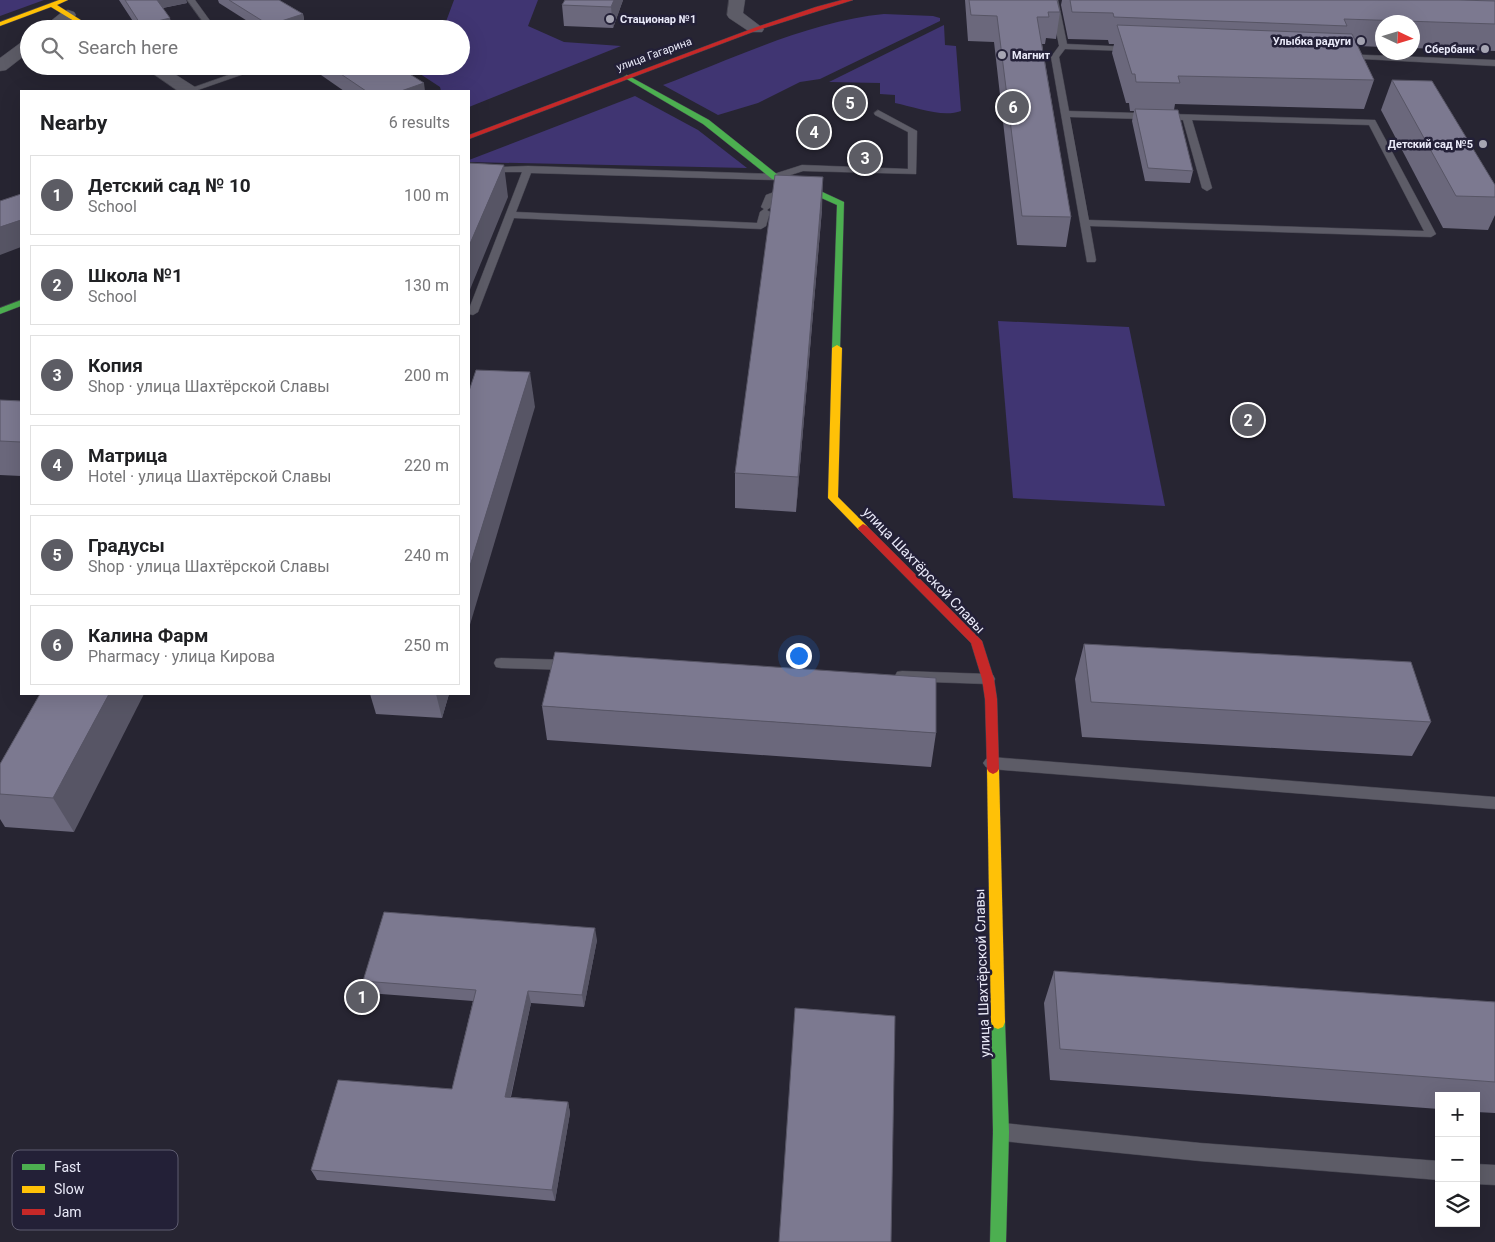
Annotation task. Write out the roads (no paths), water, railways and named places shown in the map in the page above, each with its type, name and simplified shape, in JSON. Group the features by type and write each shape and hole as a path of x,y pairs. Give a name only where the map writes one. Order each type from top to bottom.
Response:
{"street":[{"path":"737,0 735,15 756,29"},
{"name":"улица Гагарина","path":"470,137 756,29 818,8 850,0"},
{"path":"0,24 52,5 67,8 81,20"},
{"path":"57,20 67,8"},
{"path":"0,66 20,51"},
{"path":"164,75 186,90"},
{"name":"улица Шахтёрской Славы","path":"627,77 706,122 775,177 800,185 841,204 833,498 976,641 988,679 1001,1132 998,1242"},
{"path":"0,311 20,303"}],"lane":[{"path":"191,0 205,20"},
{"path":"1054,0 1063,46 1055,57 1091,260"},
{"path":"1063,46 1142,49"},
{"path":"1337,56 1495,63"},
{"path":"190,90 227,75"},
{"path":"502,168 775,177 802,168 913,172 912,131 878,113"},
{"path":"1065,114 1372,122 1431,234 1084,223"},
{"path":"1187,117 1207,188"},
{"path":"474,312 528,169"},
{"path":"512,214 761,226 770,197 800,185"},
{"path":"501,663 581,666"},
{"path":"889,676 988,679"},
{"path":"991,763 1495,803"},
{"path":"1001,1132 1200,1152 1435,1171"},
{"path":"1480,1174 1495,1175"}],"place":[{"name":"Стационар №1","path":"610,19"},
{"name":"Улыбка радуги","path":"1361,41"},
{"name":"Сбербанк","path":"1485,49"},
{"name":"Магнит","path":"1002,55"},
{"name":"Градусы","path":"850,103"},
{"name":"Калина Фарм","path":"1013,107"},
{"name":"Матрица","path":"814,132"},
{"name":"Детский сад №5","path":"1483,144"},
{"name":"Копия","path":"865,158"},
{"name":"Школа №1","path":"1248,420"},
{"name":"Детский сад № 10","path":"362,997"}]}
